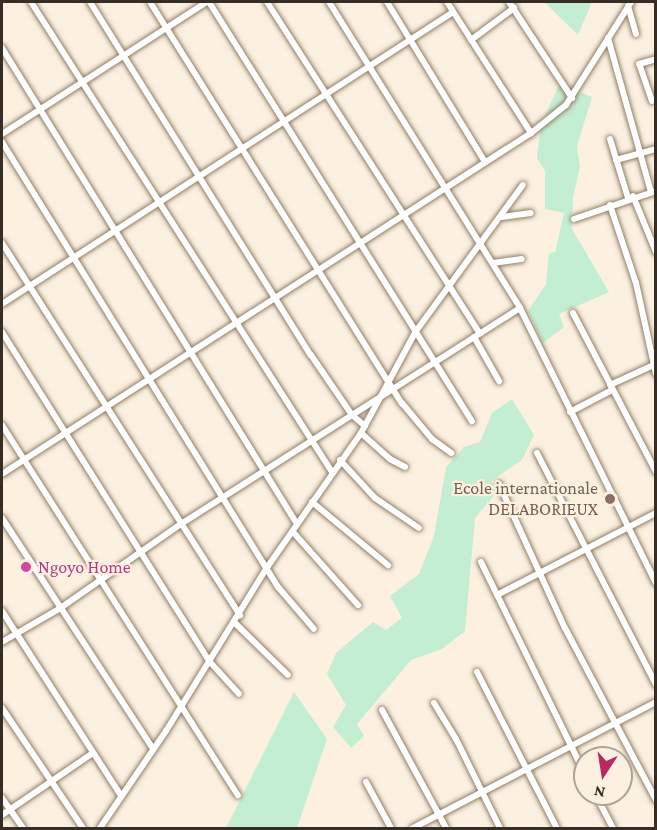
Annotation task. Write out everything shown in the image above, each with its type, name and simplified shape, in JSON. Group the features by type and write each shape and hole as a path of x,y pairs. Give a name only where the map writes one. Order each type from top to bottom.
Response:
{"street":[{"path":"31,2 332,472"},
{"path":"90,2 352,415 365,426"},
{"path":"150,2 416,422 451,453"},
{"path":"2,134 208,2 472,421"},
{"path":"267,2 448,285 477,335 499,381"},
{"path":"329,2 520,308 656,583"},
{"path":"387,2 484,160"},
{"path":"447,2 531,133"},
{"path":"630,4 636,34"},
{"path":"2,474 401,213 531,133 572,98 630,4"},
{"path":"471,40 512,5 572,98"},
{"path":"2,304 453,12"},
{"path":"574,219 630,197 653,191 608,38"},
{"path":"2,48 37,111 117,228 267,471 297,524"},
{"path":"652,101 639,64 656,59"},
{"path":"610,140 630,197 656,252"},
{"path":"2,142 147,381 225,497 268,566 278,587 314,629"},
{"path":"616,160 656,149"},
{"path":"100,828 210,662 268,566 361,433 416,331 448,285 460,274 480,241 502,217 523,185"},
{"path":"610,205 636,283 656,374"},
{"path":"502,217 531,213"},
{"path":"2,243 240,615"},
{"path":"493,263 522,259"},
{"path":"2,642 59,609 181,524 314,442 352,415 396,390 435,362 520,308"},
{"path":"573,313 656,472"},
{"path":"2,332 63,434 141,551 210,662 239,694"},
{"path":"570,412 655,364"},
{"path":"2,425 68,524 98,581 182,705 238,795"},
{"path":"361,433 390,459 405,467"},
{"path":"537,453 584,549 656,686"},
{"path":"340,460 375,498 419,528"},
{"path":"499,484 538,571 656,800"},
{"path":"312,502 388,565"},
{"path":"497,595 538,571 656,513"},
{"path":"2,518 59,609 153,749"},
{"path":"293,532 358,605"},
{"path":"481,562 573,749"},
{"path":"2,611 121,796"},
{"path":"235,623 288,675"},
{"path":"477,672 557,828"},
{"path":"413,828 438,813 656,702"},
{"path":"434,703 500,828"},
{"path":"2,708 82,828"},
{"path":"382,710 446,828"},
{"path":"2,815 93,753"},
{"path":"366,782 391,828"},
{"path":"2,798 23,828"},
{"path":"601,806 613,828"}],"green space":[{"path":"544,2 592,2 578,35"},
{"path":"559,85 573,96 580,92 592,97 577,146 580,167 573,198 572,229 609,292 559,314 564,327 543,343 528,311 546,284 549,253 555,252 564,213 545,209 545,171 537,158 541,125"},
{"path":"512,399 534,435 522,460 491,481 497,492 475,518 465,631 442,649 411,660 357,724 364,736 351,748 333,727 346,705 327,674 336,653 373,622 386,630 402,618 390,596 419,574 434,536 446,467 464,447 480,442 492,413"},
{"path":"294,692 327,739 297,828 226,828"}],"place":[{"name":"Ecole internationale DELABORIEUX","path":"610,499"},
{"name":"Ngoyo Home","path":"26,567"}]}
